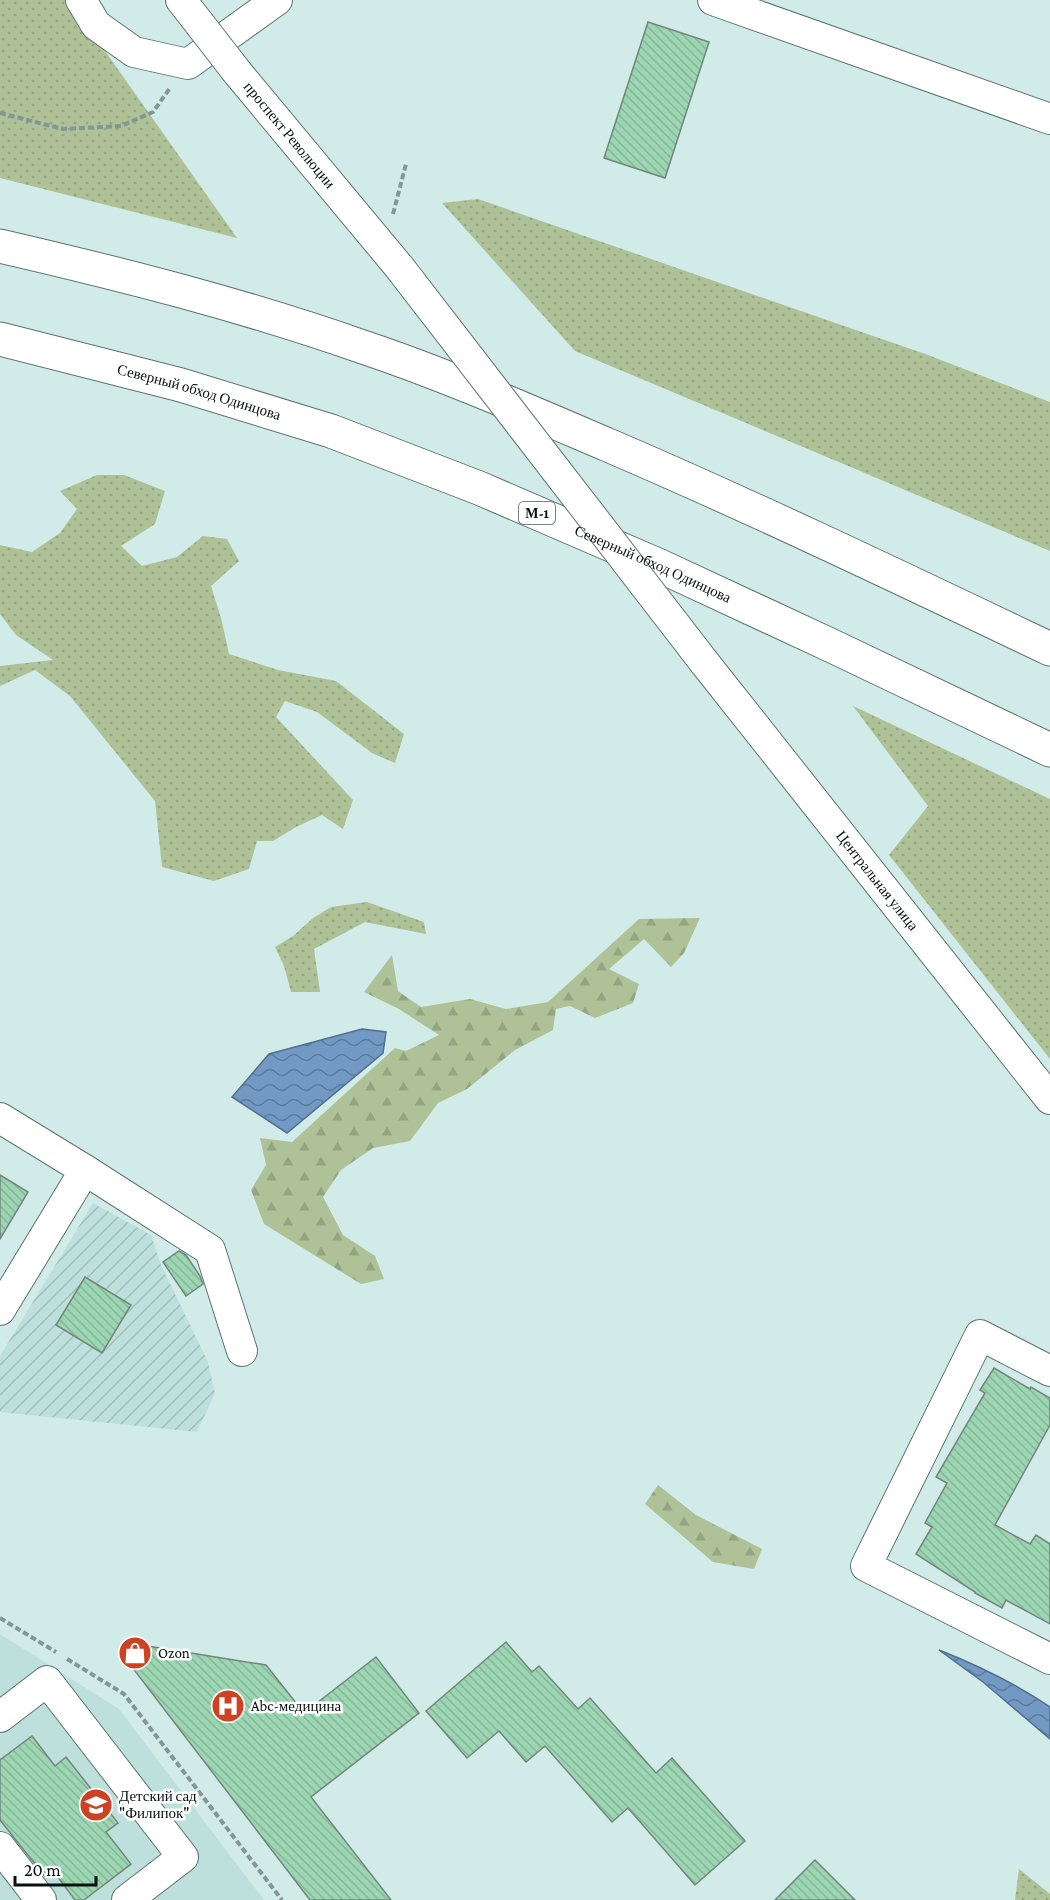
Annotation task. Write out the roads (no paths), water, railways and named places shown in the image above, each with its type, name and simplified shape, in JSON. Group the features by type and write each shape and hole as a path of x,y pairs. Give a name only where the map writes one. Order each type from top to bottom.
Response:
{"highway":[{"path":"0,246 206,298 360,345 480,391 708,488 1050,649"},
{"name":"Северный обход Одинцова","path":"0,339 181,386 331,431 479,488 670,571 1050,750"}],"street":[{"path":"81,0 96,25 134,52 188,64 277,0"},
{"name":"проспект Революции","path":"181,0 237,72 400,268 704,662"},
{"path":"713,0 1050,119"},
{"name":"Центральная улица","path":"704,662 1050,1099"},
{"path":"0,1118 210,1250 242,1351"},
{"path":"0,1310 85,1170"},
{"path":"1050,1371 980,1335 866,1566 1050,1659"},
{"path":"0,1717 47,1681 183,1857 127,1900"},
{"path":"0,1847 41,1900"}],"water":[{"path":"362,1029 386,1032 383,1053 287,1133 232,1097 269,1054"},
{"path":"939,1650 1024,1690 1050,1707 1050,1739 983,1682"}],"place":[{"name":"Ozon","path":"135,1653"},
{"name":"Abc-медицина","path":"228,1706"},
{"name":"Детский сад \"Филипок\"","path":"96,1805"}]}
